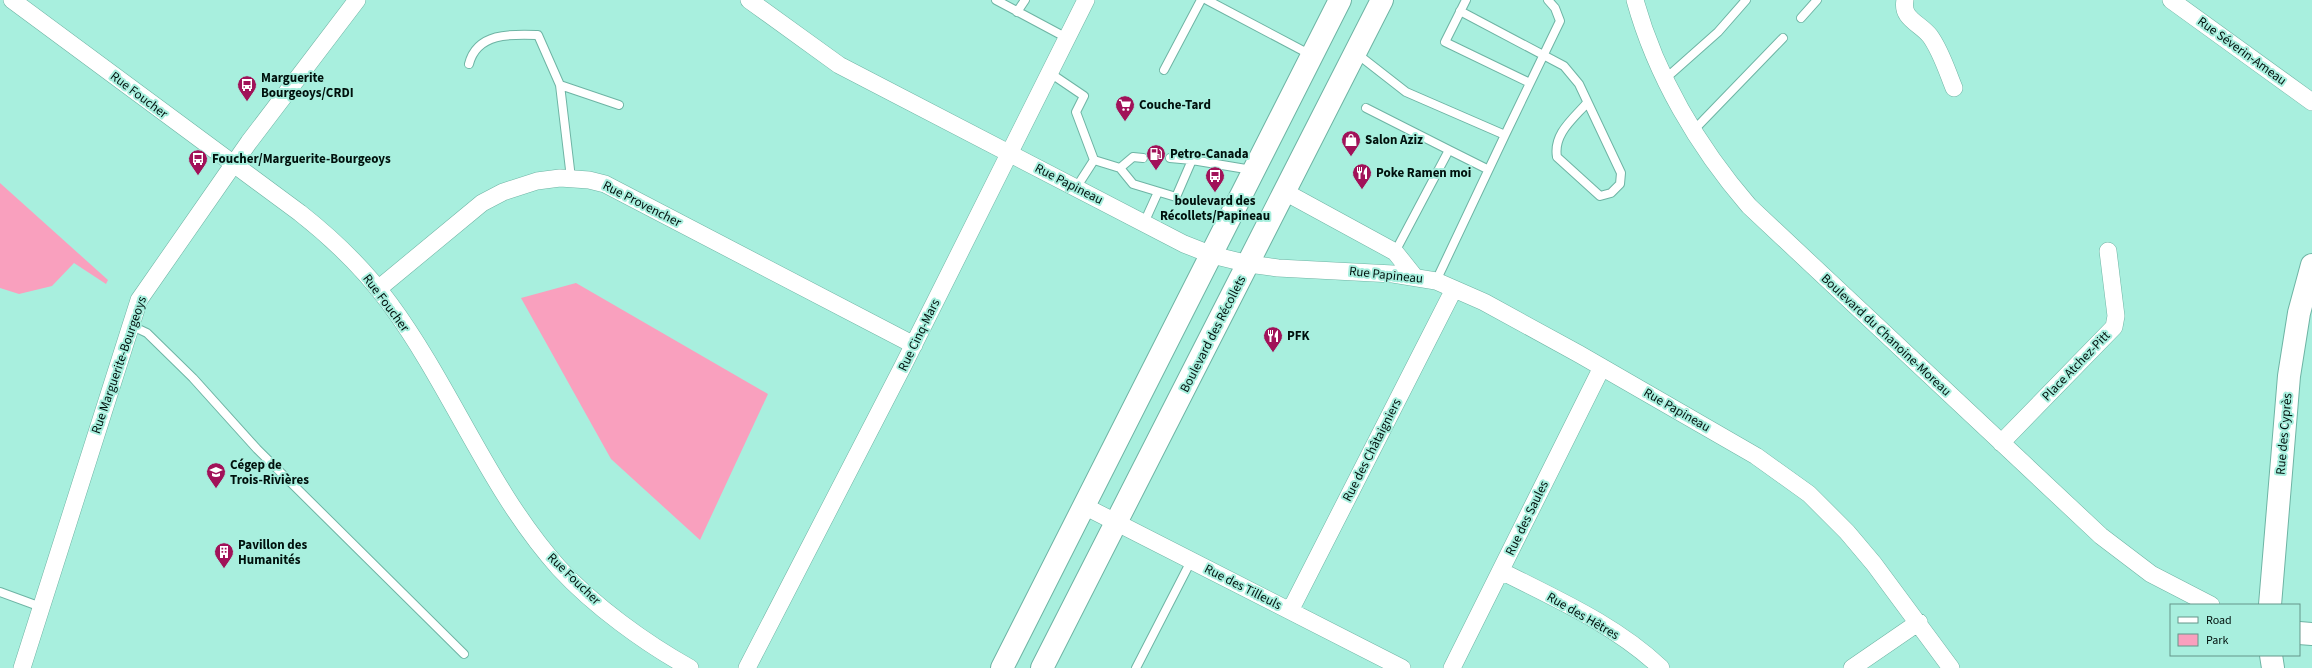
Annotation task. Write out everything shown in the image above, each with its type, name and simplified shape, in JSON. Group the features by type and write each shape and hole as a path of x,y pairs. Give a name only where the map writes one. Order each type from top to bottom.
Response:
{"main road":[{"path":"1002,668 1340,0"},
{"name":"Boulevard des Récollets","path":"1042,668 1382,0"},
{"name":"Rue des Cyprès","path":"2270,604 2289,376 2299,313 2312,265"},
{"path":"2300,633 2312,634"},
{"path":"2271,656 2273,668"}],"street":[{"name":"Rue Foucher","path":"12,0 317,227 378,290 425,358 506,496 559,567 620,621 658,648 690,668"},
{"name":"Rue Papineau","path":"749,0 839,65 1184,244 1212,255 1248,264 1278,268 1368,272 1415,277 1436,281 1602,367 1756,456 1792,480 1847,532 1919,622 1952,668"},
{"name":"Rue Cinq-Mars","path":"747,668 914,345 1086,0"},
{"name":"Boulevard du Chanoine-Moreau","path":"1635,0 1665,78 1693,131 1714,162 1749,206 2001,444 2101,536 2133,561 2165,582 2209,604"},
{"path":"1903,0 1907,15 1930,36 1954,88"},
{"name":"Rue Séverin-Ameau","path":"2171,0 2312,102"},
{"name":"Rue Marguerite-Bourgeoys","path":"22,668 130,325 144,293 234,165 355,1"},
{"name":"Rue Provencher","path":"378,290 491,197 531,183 571,178 605,184 914,345"},
{"path":"1284,192 1395,252 1415,277"},
{"name":"Place Atchez-Pitt","path":"2001,444 2114,327 2116,316 2108,251"},
{"name":"Rue des Châtaigniers","path":"1290,611 1454,289"},
{"name":"Rue des Saules","path":"1452,668 1602,367"},
{"name":"Rue des Tilleuls","path":"1084,506 1402,668"},
{"name":"Rue des Hêtres","path":"1501,571 1581,612 1613,631 1661,668"},
{"path":"1852,668 1919,622"}],"lane":[{"path":"996,0 1067,38"},
{"path":"1017,12 1025,0"},
{"path":"1164,70 1201,0"},
{"path":"1207,0 1311,56"},
{"path":"1466,0 1445,42 1530,83"},
{"path":"1436,281 1487,169 1505,136 1560,21 1555,8 1548,0"},
{"path":"1665,78 1718,32 1746,0"},
{"path":"1802,18 1817,0"},
{"path":"1460,11 1544,54 1564,66 1579,84 1621,173 1620,184 1611,193 1600,196 1557,157 1555,148 1558,136 1587,103"},
{"path":"469,64 471,55 483,43 496,36 513,34 538,35 560,85 571,178"},
{"path":"1693,131 1783,38"},
{"path":"1355,52 1406,92 1505,136"},
{"path":"1050,73 1084,96 1076,112 1094,160"},
{"path":"560,85 619,105"},
{"path":"1366,108 1487,169"},
{"path":"1395,252 1449,150"},
{"path":"1120,168 1133,157 1143,158"},
{"path":"1170,158 1192,160 1253,171"},
{"path":"1094,160 1120,168 1133,184 1176,197 1192,160"},
{"path":"1076,188 1094,160"},
{"path":"1144,223 1158,192"},
{"path":"130,325 147,333 193,378 258,449 464,654"},
{"path":"1136,668 1191,561"},
{"path":"0,592 41,607"}],"green space":[{"path":"0,183 108,280 106,284 74,263 52,286 19,294 0,288"},
{"path":"576,283 768,394 700,540 611,459 521,298"}],"place":[{"name":"Marguerite Bourgeoys/CRDI","path":"247,102"},
{"name":"Couche-Tard","path":"1125,122"},
{"name":"Salon Aziz","path":"1351,157"},
{"name":"Petro-Canada","path":"1156,171"},
{"name":"Foucher/Marguerite-Bourgeoys","path":"198,176"},
{"name":"Poke Ramen moi","path":"1362,190"},
{"name":"boulevard des Récollets/Papineau","path":"1215,193"},
{"name":"PFK","path":"1273,353"},
{"name":"Cégep de Trois-Rivières","path":"216,489"},
{"name":"Pavillon des Humanités","path":"224,569"}]}
